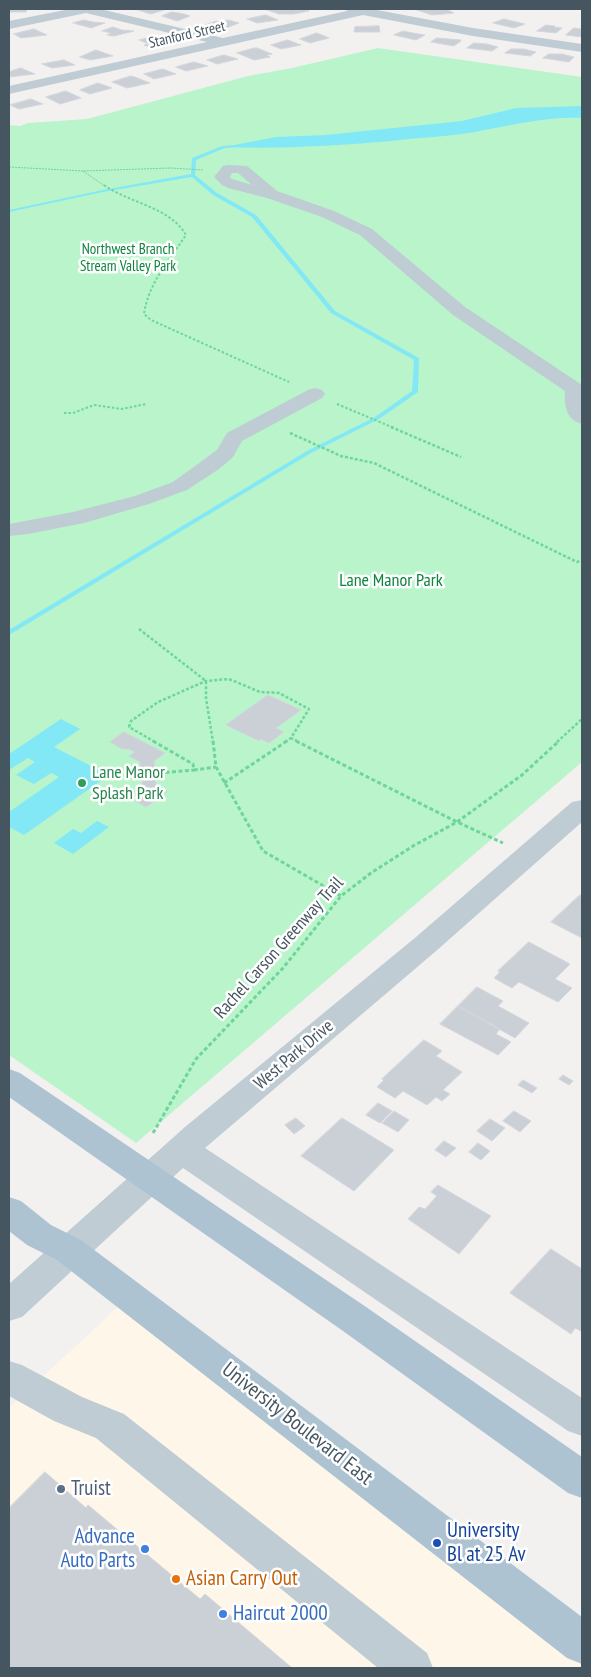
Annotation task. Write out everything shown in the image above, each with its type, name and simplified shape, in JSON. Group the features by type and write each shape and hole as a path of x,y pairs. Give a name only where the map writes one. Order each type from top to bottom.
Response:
{"main road":[{"path":"9,1081 151,1178 582,1480"},
{"name":"University Boulevard East","path":"9,1211 39,1235 69,1250 582,1643"}],"street":[{"path":"9,25 86,9 226,42"},
{"path":"361,10 464,31 582,48"},
{"name":"Stanford Street","path":"9,90 361,10"},
{"path":"272,194 328,214 366,232 459,312 569,384 574,389 574,403 578,415 582,418"},
{"path":"9,530 76,518 142,500 180,486 212,466 226,453 234,437 315,394"},
{"name":"West Park Drive","path":"9,1306 182,1150 426,944 582,808"},
{"path":"182,1150 582,1419"},
{"path":"9,1377 68,1409 110,1426 412,1668"}],"path":[{"path":"9,167 83,171 171,168 210,170"},
{"path":"83,171 108,189 171,220 185,231 186,235 149,295 144,307 144,314 151,320 289,382"},
{"path":"64,413 73,413 94,405 122,409 146,404"},
{"path":"340,405 460,457"},
{"path":"287,432 344,458 357,462 374,463 577,562 582,560"},
{"path":"139,630 206,681"},
{"path":"194,770 193,764 129,727 131,721 158,702 206,681 229,679 260,692 279,693 309,709 291,738 224,783"},
{"path":"206,681 206,698 211,719 216,767 263,851 341,896"},
{"name":"Rachel Carson Greenway Trail","path":"149,1140 196,1059 283,968 341,896 371,873 413,846 457,822 522,775 582,719"},
{"path":"291,738 457,822 529,854"},
{"path":"159,773 216,767"}],"shaded area":[{"path":"121,1304 582,1653 582,1668 9,1668 9,1408"}],"green space":[{"path":"378,48 582,77 582,762 136,1143 9,1055 9,125 20,126 28,123 87,119 248,76"}],"water":[{"path":"582,106 582,118 552,119 453,135 328,146 224,147 276,137 325,135 462,121 516,108"},
{"path":"61,719 80,729 54,747 109,775 24,835 9,827 9,812 59,777 51,773 34,784 16,775 35,762 28,758 9,770 9,754"},
{"path":"97,821 109,827 73,854 54,843 73,829 81,833"}],"building":[{"path":"9,9 27,9 26,12 9,12"},
{"path":"135,9 167,9 151,14"},
{"path":"265,9 302,9 309,11 279,14"},
{"path":"446,9 454,13 432,15 417,10"},
{"path":"172,12 190,16 177,21 162,16"},
{"path":"266,15 278,20 257,23 247,19"},
{"path":"504,19 525,24 514,28 493,23"},
{"path":"84,20 105,23 91,28 73,23"},
{"path":"228,20 239,23 221,30 205,25 216,21 226,24 228,23 223,22"},
{"path":"546,25 562,28 556,33 537,31"},
{"path":"379,26 380,32 354,32 355,27"},
{"path":"113,27 134,31 114,36 107,35 111,33 102,31"},
{"path":"574,28 581,29 582,37 566,35"},
{"path":"34,29 47,35 21,38 14,34"},
{"path":"403,31 425,35 416,40 394,35"},
{"path":"317,33 329,38 310,43 300,39"},
{"path":"153,37 171,42 149,47 144,45 149,44 139,40"},
{"path":"437,38 461,41 454,46 431,42"},
{"path":"288,40 301,45 281,49 271,45"},
{"path":"474,43 498,47 492,51 467,48"},
{"path":"254,48 272,54 267,55 270,57 254,60 237,53"},
{"path":"511,49 524,49 536,52 530,56 505,53"},
{"path":"96,50 113,56 90,60 80,57"},
{"path":"549,54 562,54 574,57 569,62 543,58"},
{"path":"224,55 238,59 217,64 207,60"},
{"path":"64,60 75,65 52,68 42,64"},
{"path":"194,62 208,66 186,71 176,67"},
{"path":"21,68 35,74 9,77 9,72"},
{"path":"163,69 176,74 154,79 144,74"},
{"path":"131,76 150,83 127,88 112,82"},
{"path":"98,83 112,88 90,94 80,90"},
{"path":"66,91 81,98 60,104 46,97"},
{"path":"31,99 43,104 19,109 10,105"},
{"path":"268,695 301,710 276,728 284,732 269,743 261,739 259,741 226,725"},
{"path":"124,732 165,753 154,761 155,766 149,769 158,770 159,775 151,778 156,780 156,786 167,792 146,807 134,800 138,798 131,794 142,786 142,781 131,778 130,771 140,767 140,762 129,756 135,752 129,749 122,749 110,742"},
{"path":"580,895 582,896 582,938 551,922"},
{"path":"529,942 570,964 555,979 572,988 558,1002 519,982 512,988 494,978 500,972 498,971"},
{"path":"477,987 503,1001 498,1006 529,1023 515,1038 458,1006"},
{"path":"458,1006 500,1029 496,1034 511,1042 498,1055 440,1024"},
{"path":"424,1040 442,1051 436,1056 462,1072 443,1090 450,1094 442,1101 436,1097 427,1105 403,1091 395,1098 377,1087 384,1080 382,1079"},
{"path":"563,1075 573,1081 569,1085 559,1079"},
{"path":"523,1080 537,1088 532,1093 518,1085"},
{"path":"378,1103 392,1111 380,1123 366,1115"},
{"path":"394,1111 409,1120 398,1132 382,1123"},
{"path":"514,1111 531,1121 520,1132 503,1121"},
{"path":"296,1118 305,1126 294,1134 285,1125"},
{"path":"342,1118 394,1150 354,1191 301,1156"},
{"path":"490,1119 505,1128 492,1141 477,1131"},
{"path":"444,1141 456,1148 446,1157 435,1150"},
{"path":"478,1143 490,1151 481,1160 469,1152"},
{"path":"438,1185 491,1216 459,1254 408,1219 419,1207 425,1209 437,1196 431,1192"},
{"path":"551,1249 582,1269 582,1329 581,1331 575,1328 571,1334 510,1293"},
{"path":"45,1472 86,1508 88,1505 200,1599 205,1594 292,1668 9,1668 9,1508"}],"waterway":[{"path":"193,175 194,159 224,147 235,146"},
{"path":"9,211 103,191 193,175"},
{"path":"9,633 309,452 377,418 415,392 417,359 333,312 254,216 215,194 193,175"}],"place":[{"name":"Lane Manor Splash Park","path":"82,783"},
{"name":"Truist","path":"61,1489"},
{"name":"University Bl at 25 Av","path":"437,1543"},
{"name":"Advance Auto Parts","path":"145,1549"},
{"name":"Asian Carry Out","path":"176,1579"},
{"name":"Haircut 2000","path":"223,1614"}],"park label":[{"name":"Northwest Branch Stream Valley Park","path":"128,258"},
{"name":"Lane Manor Park","path":"391,581"}]}
